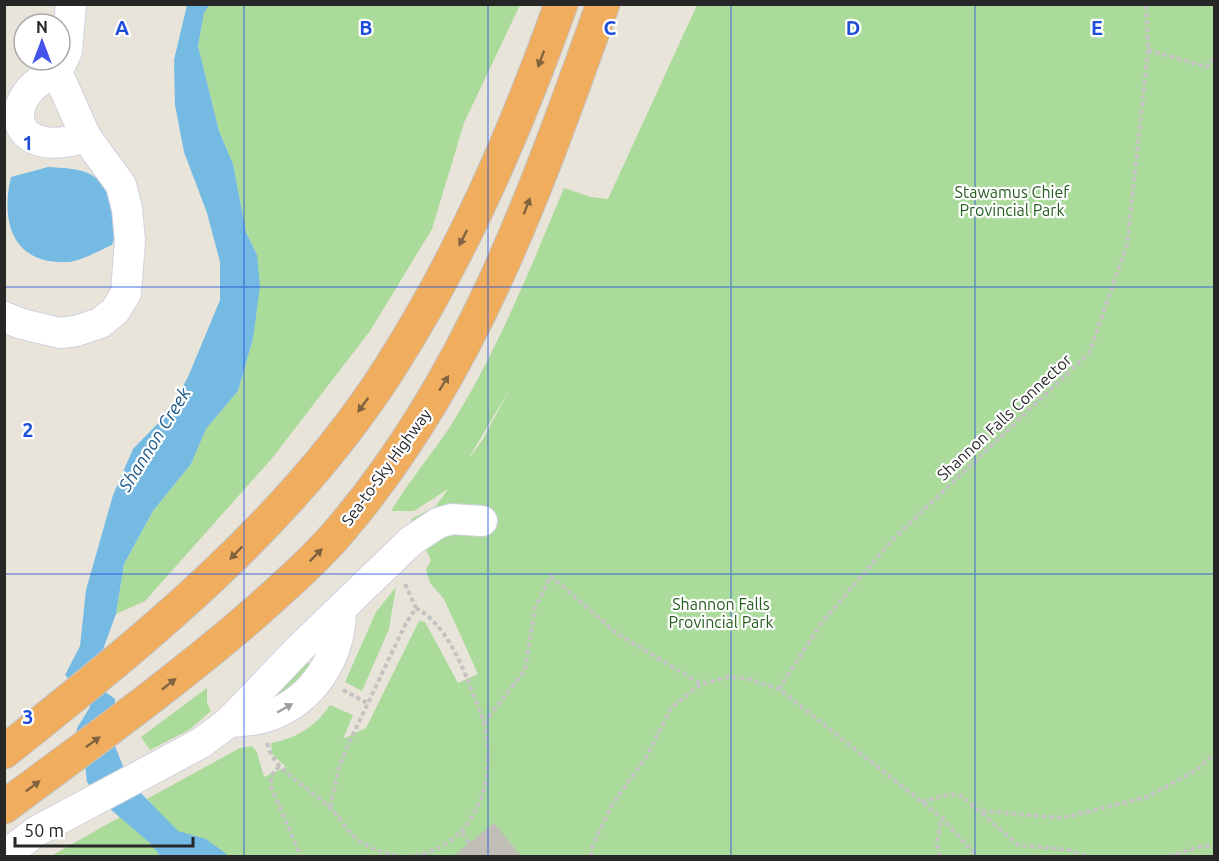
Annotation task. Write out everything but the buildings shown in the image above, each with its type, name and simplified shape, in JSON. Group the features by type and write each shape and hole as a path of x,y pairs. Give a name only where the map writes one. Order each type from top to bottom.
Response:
{"highway":[{"path":"4,752 114,664 206,583 288,499 343,433 391,367 444,276 492,178 561,4"},
{"name":"Sea-to-Sky Highway","path":"4,807 206,656 287,584 342,529 387,471 447,380 488,301 523,218 603,4"}],"street":[{"path":"4,317 60,333 76,331 99,323 115,311 126,293 130,241 121,185 86,136 57,72 40,77 24,91 14,106 13,119 18,130 27,139 41,142 68,142 86,136"},
{"path":"4,856 37,831 201,743 229,722 411,541 438,523 452,519 482,521"}],"path":[{"name":"Shannon Falls Connector","path":"779,689 820,625 894,538 1089,353 1128,245 1148,50 1146,4"},
{"path":"1148,50 1207,67 1215,58"},
{"path":"484,723 525,670 535,608 551,576 616,633 701,684"},
{"path":"330,807 339,768 367,703 406,623 416,608 431,617 459,661 484,723 488,763 485,792 475,817 462,832 441,847 409,856"},
{"path":"591,856 592,847 612,806 648,754 671,708 701,684 729,677 746,678 779,689 942,818 977,856"},
{"path":"343,690 367,703"},
{"path":"982,812 1062,818 1147,797 1197,770 1215,754"},
{"path":"301,856 272,787 272,776 279,766 330,807 343,826 357,839 385,855 398,856"},
{"path":"922,802 950,794 962,796 1018,845 1070,850 1086,856"},
{"path":"940,856 937,836 942,818"},
{"path":"462,832 470,843"},
{"path":"1169,856 1215,846"}],"green space":[{"path":"209,5 520,5 464,123 432,229 370,331 273,457 145,601 116,614 124,564 153,511 191,464 206,429 238,391 253,339 257,255 246,232 233,164 219,131 198,46 204,13"},
{"name":"Shannon Falls Provincial Park","path":"697,5 1214,5 1214,856 51,856 120,817 142,836 169,823 147,799 240,748 252,746 257,752 264,777 286,767 272,754 271,743 297,735 305,730 318,720 330,705 353,715 343,739 366,728 419,621 425,622 458,683 478,674 444,599 430,583 426,570 431,560 411,519 436,506 448,489 414,511 391,511 451,425 484,368 539,249 564,188 591,197 608,199","holes":["511,387 483,439 470,456"]},
{"path":"396,587 389,629 362,691 345,682 376,612"},
{"path":"308,662 314,667 303,679 262,706"},
{"path":"207,688 207,703 211,711 189,730 150,750 141,737"}],"water":[{"name":"Shannon Creek","path":"187,5 209,5 204,13 198,46 219,131 233,164 246,232 257,255 260,286 253,339 238,391 206,429 191,464 153,511 124,564 116,614 101,655 104,691 115,699 115,709 108,722 129,781 178,831 206,839 229,856 160,856 151,844 102,802 87,782 85,765 76,739 77,728 90,707 88,700 65,675 80,646 86,590 113,495 133,449 168,413 188,377 220,300 220,262 207,213 184,152 175,105 174,60"},
{"path":"48,167 85,172 106,187 116,215 112,245 85,258 68,262 35,257 23,249 10,225 8,194 11,177"}],"park label":[{"name":"Stawamus Chief Provincial Park","path":"1012,201"}]}
